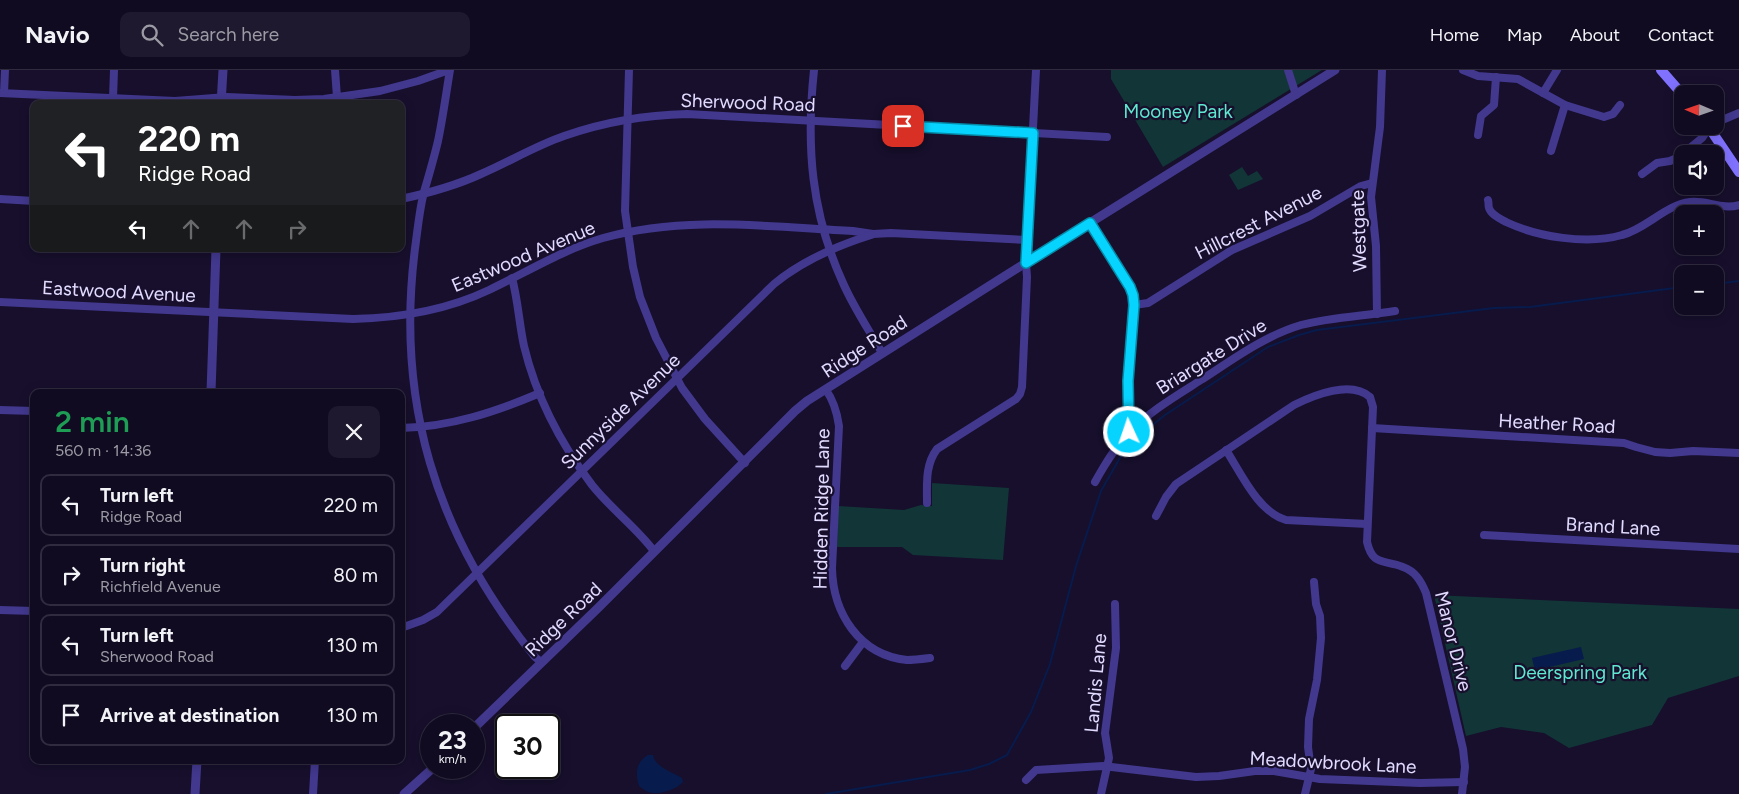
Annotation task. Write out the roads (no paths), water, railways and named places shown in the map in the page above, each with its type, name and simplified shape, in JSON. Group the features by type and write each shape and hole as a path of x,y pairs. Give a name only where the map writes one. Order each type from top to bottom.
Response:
{"main road":[{"path":"1661,70 1674,85"},
{"path":"1716,135 1739,172"}],"street":[{"path":"6,70 2,93 154,100"},
{"path":"113,98 114,70"},
{"path":"221,100 223,70"},
{"path":"335,70 337,97"},
{"path":"295,100 380,91 449,70 438,140 424,194 416,241 411,314 412,361 421,427 434,476 455,532 477,574 502,615 530,651 542,662"},
{"path":"629,70 625,202 626,232 632,267 640,297 656,338 676,378 705,419 745,463"},
{"path":"814,70 810,120 812,178 822,229 829,250 851,298 882,353"},
{"path":"926,503 928,465 937,449 1016,400 1022,387 1036,70"},
{"path":"1288,70 1296,94"},
{"name":"Ridge Road","path":"485,717 745,463 795,411 882,353 1296,94 1325,73 1335,70"},
{"name":"Westgate","path":"1377,314 1376,246 1371,197 1380,127 1382,70"},
{"path":"1463,70 1472,74 1493,74 1518,79 1565,105 1604,117 1613,114 1620,105"},
{"path":"1543,93 1558,70"},
{"path":"1478,135 1481,116 1494,105 1493,74"},
{"path":"1551,151 1565,105"},
{"path":"1724,120 1739,113"},
{"name":"Sherwood Road","path":"405,198 424,194 479,175 538,146 589,128 627,120 687,114 1107,137"},
{"path":"1642,174 1657,163 1670,161 1678,157 1704,135"},
{"name":"Hillcrest Avenue","path":"1134,305 1148,302 1232,250 1310,216 1361,186 1372,183"},
{"path":"0,200 30,201"},
{"path":"1488,200 1489,208 1495,215 1519,228 1549,236 1588,239 1608,238 1630,232 1681,204 1701,202 1725,208 1739,205"},
{"path":"1090,223 1130,287 1133,295 1134,305 1128,381 1129,432"},
{"name":"Eastwood Avenue","path":"0,302 353,319 376,318 411,314 460,302 488,291 540,263 574,248 626,232 672,225 712,224 822,229 873,234 891,233 1028,240"},
{"name":"Sunnyside Avenue","path":"405,627 437,612 774,284 804,262 829,250 873,234"},
{"path":"211,389 216,252"},
{"path":"512,278 525,348 540,393 552,421 582,470 605,499 654,551"},
{"path":"1377,314 1395,311"},
{"name":"Briargate Drive","path":"1095,482 1114,451 1129,432 1158,408 1269,338 1290,329 1320,321 1377,314"},
{"name":"Manor Drive","path":"1226,450 1306,399 1327,392 1353,389 1366,393 1370,397 1373,407 1366,542 1374,558 1380,562 1405,567 1419,579 1426,593 1463,749 1465,767 1462,794"},
{"name":"Hidden Ridge Lane","path":"826,390 832,398 837,411 838,426 833,586 836,598 846,620 864,642 873,648 895,658 913,660 930,658"},
{"path":"405,428 448,423 482,415 540,393"},
{"path":"0,410 30,411"},
{"name":"Heather Road","path":"1372,428 1624,443 1655,452 1670,453 1693,450 1739,453"},
{"path":"1156,516 1166,497 1176,484 1226,450 1258,500 1278,518 1367,524"},
{"name":"Brand Lane","path":"1484,535 1739,549"},
{"path":"1305,794 1311,769 1308,740 1309,719 1317,680 1321,638 1320,616 1316,604 1314,582"},
{"name":"Landis Lane","path":"1101,794 1109,758 1105,733 1116,655 1116,604"},
{"path":"0,610 30,611"},
{"path":"845,666 864,642"},
{"path":"195,794 197,764"},
{"path":"313,794 315,764"},
{"name":"Meadowbrook Lane","path":"1026,780 1036,770 1108,767 1196,777 1274,771 1309,777 1464,782"},
{"path":"404,794 421,779"}],"water":[{"path":"1581,647 1584,659 1545,668 1547,678 1537,680 1532,658"},
{"path":"648,755 653,755 660,766 682,778 683,782 673,789 657,793 646,791 639,786 637,777 639,764"}],"waterway":[{"path":"1724,283 1739,281"},
{"path":"826,794 970,770 989,764 1007,755 1031,712 1050,664 1076,566 1101,491 1121,456 1135,439 1165,415 1268,347 1317,330 1494,308 1530,307 1674,288"}],"park label":[{"name":"Mooney Park","path":"1178,111"},
{"name":"Deerspring Park","path":"1580,672"}]}
